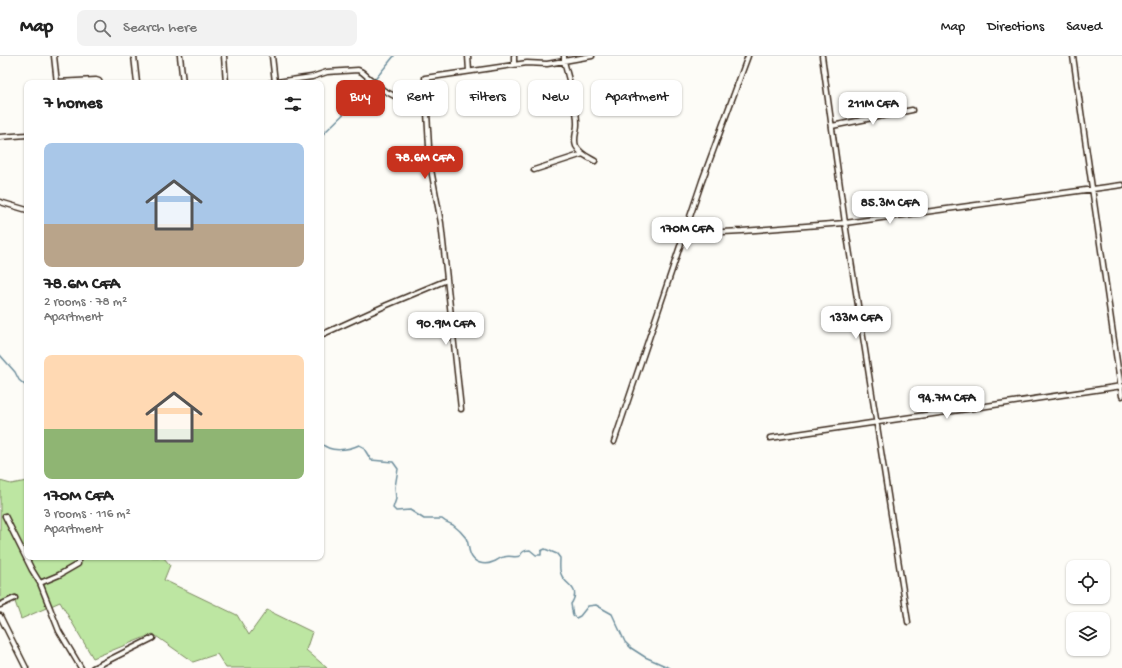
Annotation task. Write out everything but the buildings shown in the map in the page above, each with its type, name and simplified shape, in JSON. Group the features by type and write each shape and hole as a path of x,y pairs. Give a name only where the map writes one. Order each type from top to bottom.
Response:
{"street":[{"path":"54,56 57,80"},
{"path":"134,56 137,80"},
{"path":"180,56 183,80"},
{"path":"224,56 226,80"},
{"path":"272,56 275,80"},
{"path":"468,56 469,72"},
{"path":"514,56 514,65"},
{"path":"564,56 577,114 578,124 575,136 576,145 583,154 595,161"},
{"path":"425,80 425,78 526,63 547,64 592,56"},
{"path":"614,442 684,234 748,56"},
{"path":"822,56 845,223 908,622"},
{"path":"1073,56 1122,396"},
{"path":"290,80 312,77 327,72 358,70 383,90 393,95"},
{"path":"832,126 912,110"},
{"path":"427,116 430,164 441,223 461,409"},
{"path":"0,137 24,135"},
{"path":"534,170 583,154"},
{"path":"684,234 845,223 1122,185"},
{"path":"0,202 24,209"},
{"path":"324,334 447,280"},
{"path":"770,438 1121,386"},
{"path":"5,516 24,554"},
{"path":"27,560 40,583 59,630 81,668"},
{"path":"40,583 78,564 79,560"},
{"path":"0,605 14,598"},
{"path":"0,616 26,668"},
{"path":"93,668 153,638"}],"green space":[{"path":"0,481 11,484 24,482 24,560 166,560 170,565 164,580 237,615 249,635 267,610 312,632 306,650 327,668 226,668 217,654 193,662 153,634 93,658 60,602 21,619 13,596 0,603"}],"waterway":[{"path":"324,133 360,98 394,56"},
{"path":"0,355 24,384"},
{"path":"324,445 339,450 359,445 363,447 371,460 393,462 398,469 395,487 396,499 393,508 396,511 410,510 424,519 442,519 453,525 466,538 471,556 479,563 486,564 503,557 520,556 528,550 536,555 541,555 541,551 545,549 557,554 560,558 561,574 574,590 575,594 571,604 573,616 576,618 580,616 588,606 596,605 612,614 625,642 631,648 645,657 670,668"}]}
